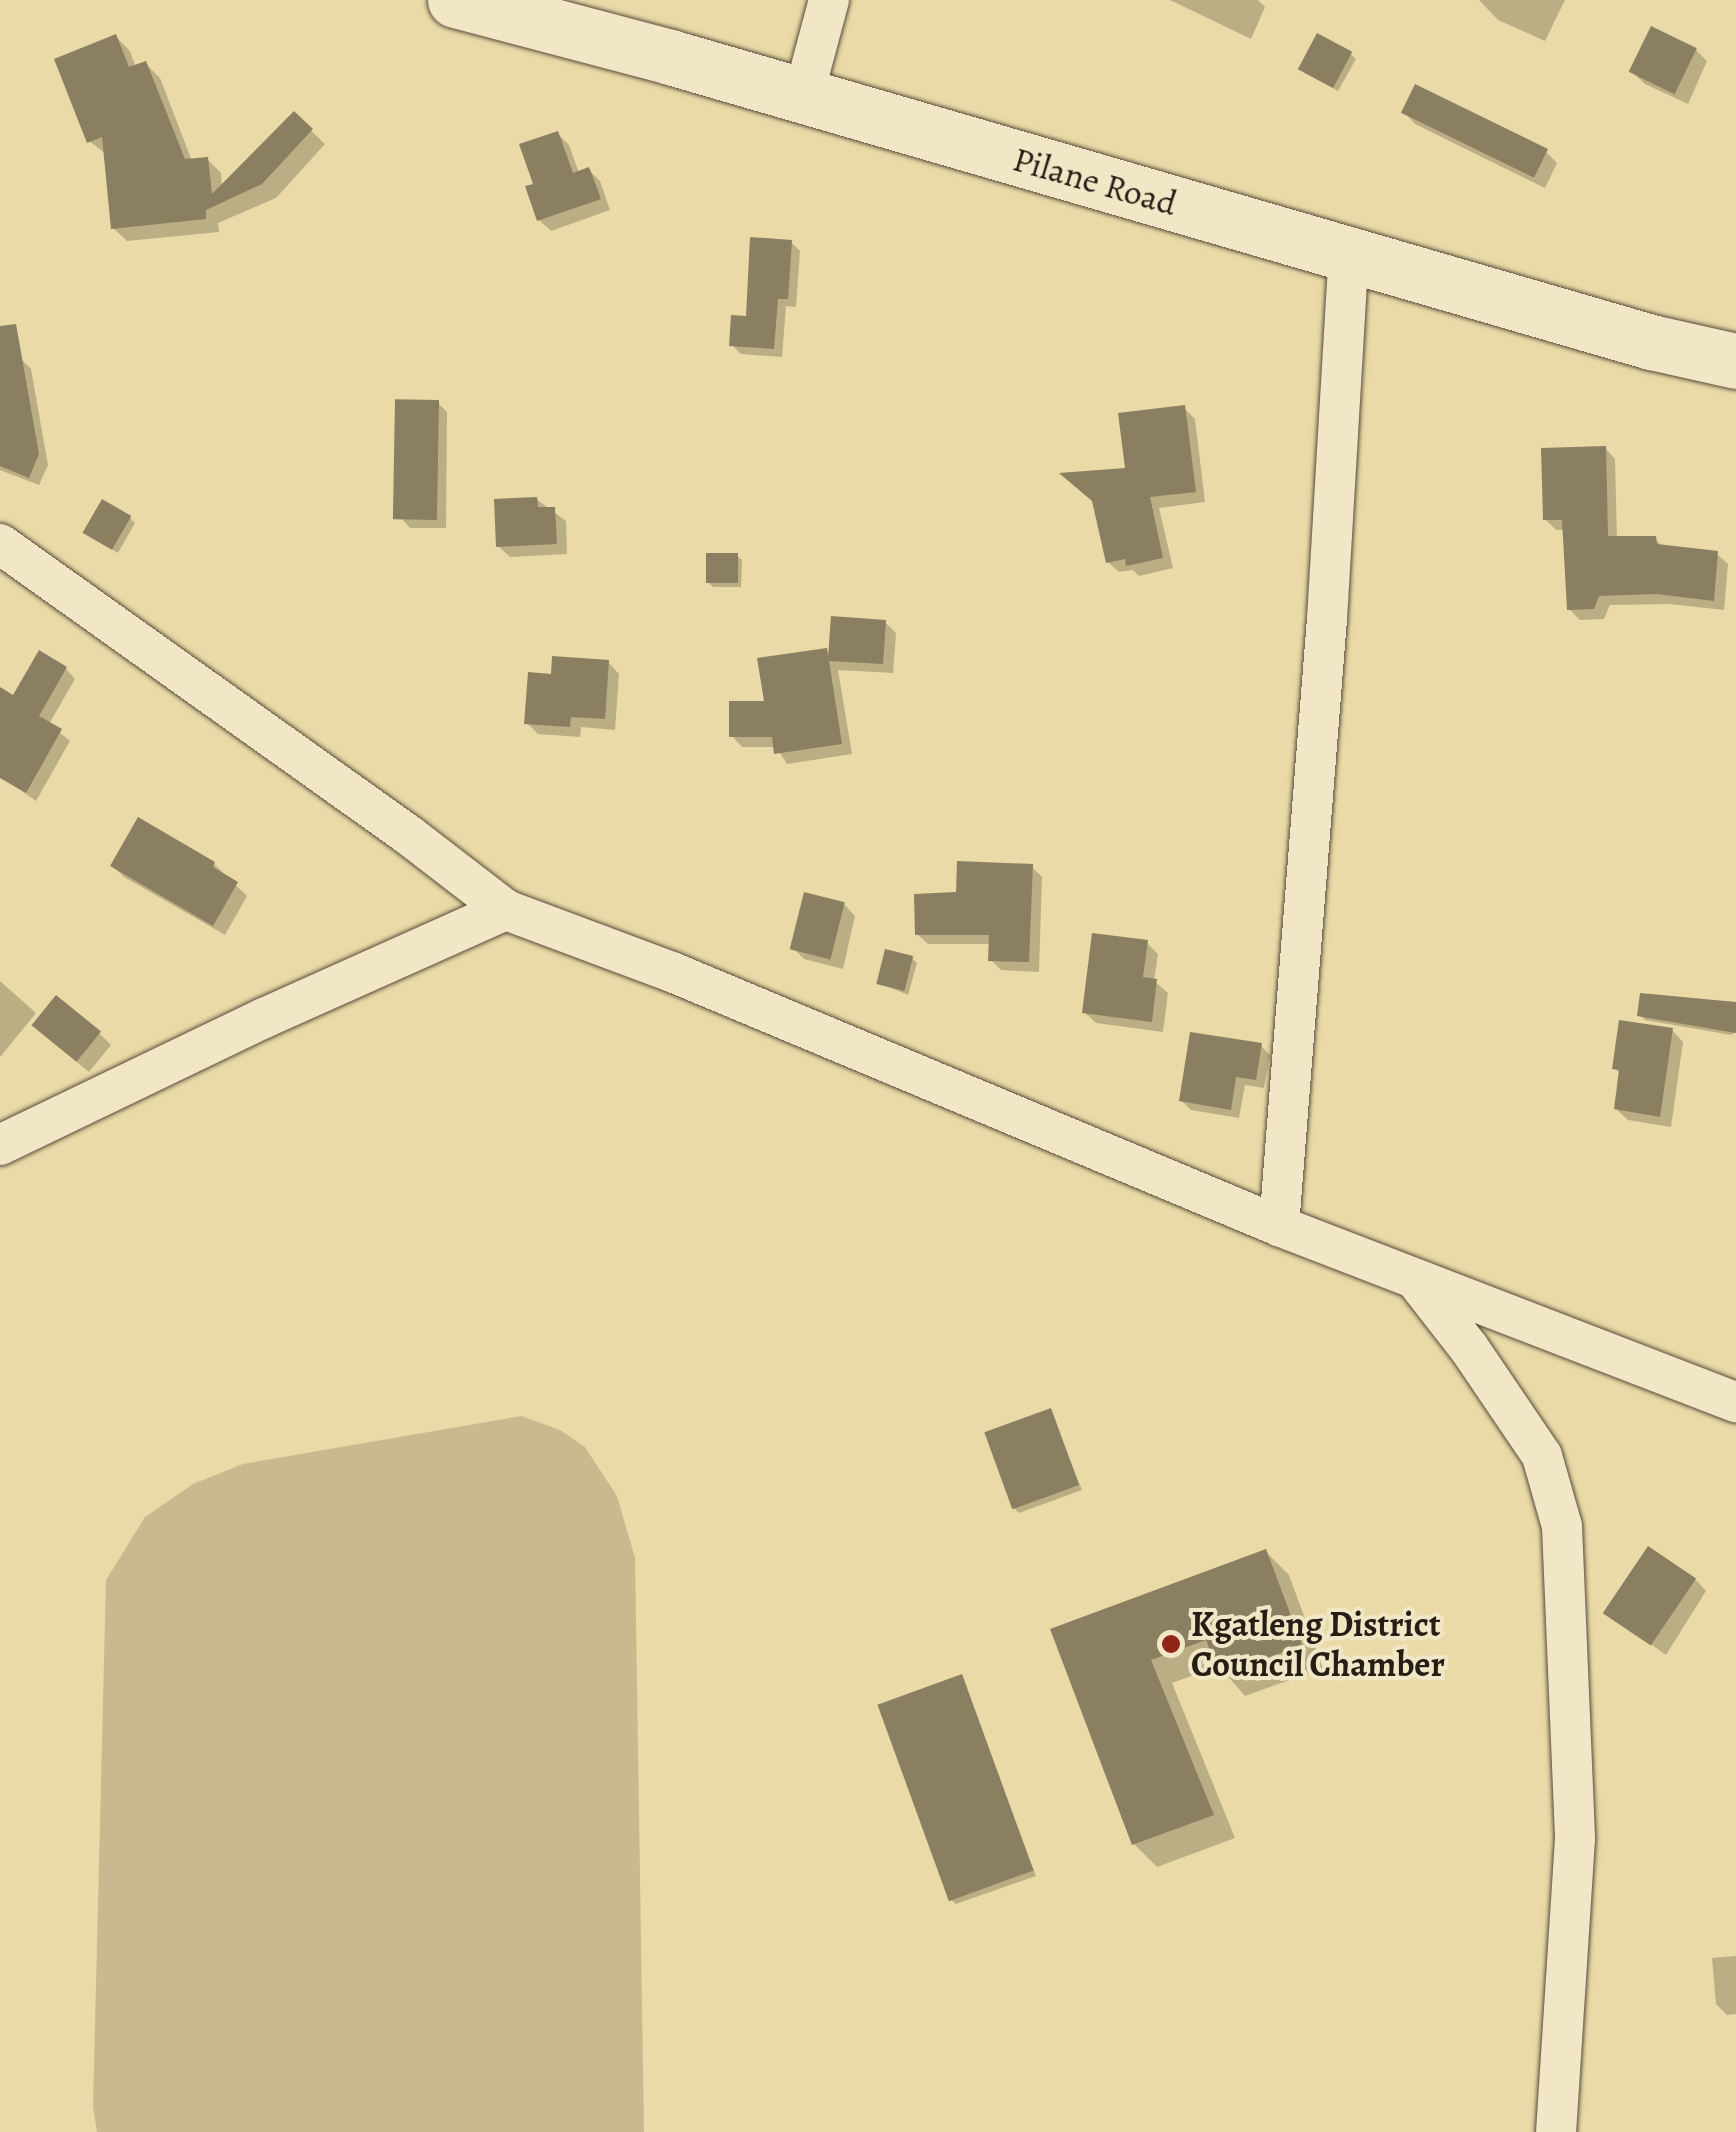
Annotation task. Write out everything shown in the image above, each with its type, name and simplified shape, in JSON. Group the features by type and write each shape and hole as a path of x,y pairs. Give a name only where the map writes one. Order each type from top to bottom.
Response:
{"main road":[{"name":"Pilane Road","path":"455,0 1651,342 1736,361"}],"street":[{"path":"803,97 828,0"},
{"path":"1279,1226 1327,619 1349,254"},
{"path":"0,544 410,836 506,910 672,972 1279,1226 1736,1402"},
{"path":"0,1146 264,1018 506,910"},
{"path":"1415,1279 1542,1456 1562,1526 1575,1838 1556,2132"}],"shaded area":[{"path":"521,1416 560,1430 585,1447 617,1496 635,1558 644,2132 97,2132 93,2107 106,1580 145,1517 193,1484 243,1464"}],"building":[{"path":"1651,26 1697,48 1674,94 1629,72"},
{"path":"1317,33 1352,52 1333,88 1298,69"},
{"path":"116,34 129,67 146,61 185,159 208,157 212,194 294,111 313,129 262,184 206,210 206,219 111,229 102,137 87,143 54,59"},
{"path":"1415,84 1548,149 1534,178 1401,113"},
{"path":"558,131 573,173 589,167 601,199 537,221 525,186 533,184 519,144"},
{"path":"750,237 792,240 788,299 778,299 774,349 729,346 731,315 746,316"},
{"path":"16,324 39,454 29,478 0,466 0,326"},
{"path":"395,399 439,400 437,520 393,519"},
{"path":"1185,405 1196,492 1150,497 1163,558 1126,566 1125,559 1106,563 1092,501 1059,473 1125,468 1118,413"},
{"path":"1606,446 1608,536 1656,536 1657,544 1718,551 1714,601 1656,594 1599,596 1594,609 1567,610 1562,520 1543,520 1541,448"},
{"path":"537,497 538,507 555,507 557,544 496,547 494,499"},
{"path":"102,499 131,516 112,550 83,533"},
{"path":"706,553 738,553 738,583 706,583"},
{"path":"831,616 886,620 883,664 829,661 842,744 774,754 772,737 729,737 729,701 764,701 757,658 827,648 828,657"},
{"path":"39,650 67,667 39,716 62,729 26,793 0,778 0,687 13,695"},
{"path":"552,656 609,660 605,719 571,717 570,727 524,724 528,672 551,674"},
{"path":"138,817 215,862 213,867 238,882 213,926 110,866"},
{"path":"957,861 1033,864 1029,962 988,961 989,935 915,935 914,894 956,892"},
{"path":"804,892 845,902 830,959 790,949"},
{"path":"1092,933 1148,940 1143,977 1157,979 1152,1022 1082,1013"},
{"path":"885,949 913,956 904,991 876,984"},
{"path":"1640,993 1736,1002 1736,1033 1637,1016"},
{"path":"56,995 101,1032 77,1062 31,1025"},
{"path":"1619,1020 1673,1028 1660,1117 1614,1109 1619,1070 1612,1069"},
{"path":"1190,1032 1262,1043 1256,1080 1236,1077 1231,1110 1179,1101"},
{"path":"1051,1408 1079,1485 1012,1509 984,1432"},
{"path":"1648,1546 1696,1578 1651,1646 1603,1613"},
{"path":"1266,1549 1302,1645 1220,1675 1206,1640 1151,1660 1214,1815 1132,1845 1050,1629"},
{"path":"962,1674 1033,1870 949,1901 877,1705"}],"place":[{"name":"Kgatleng District Council Chamber","path":"1171,1644"}]}
